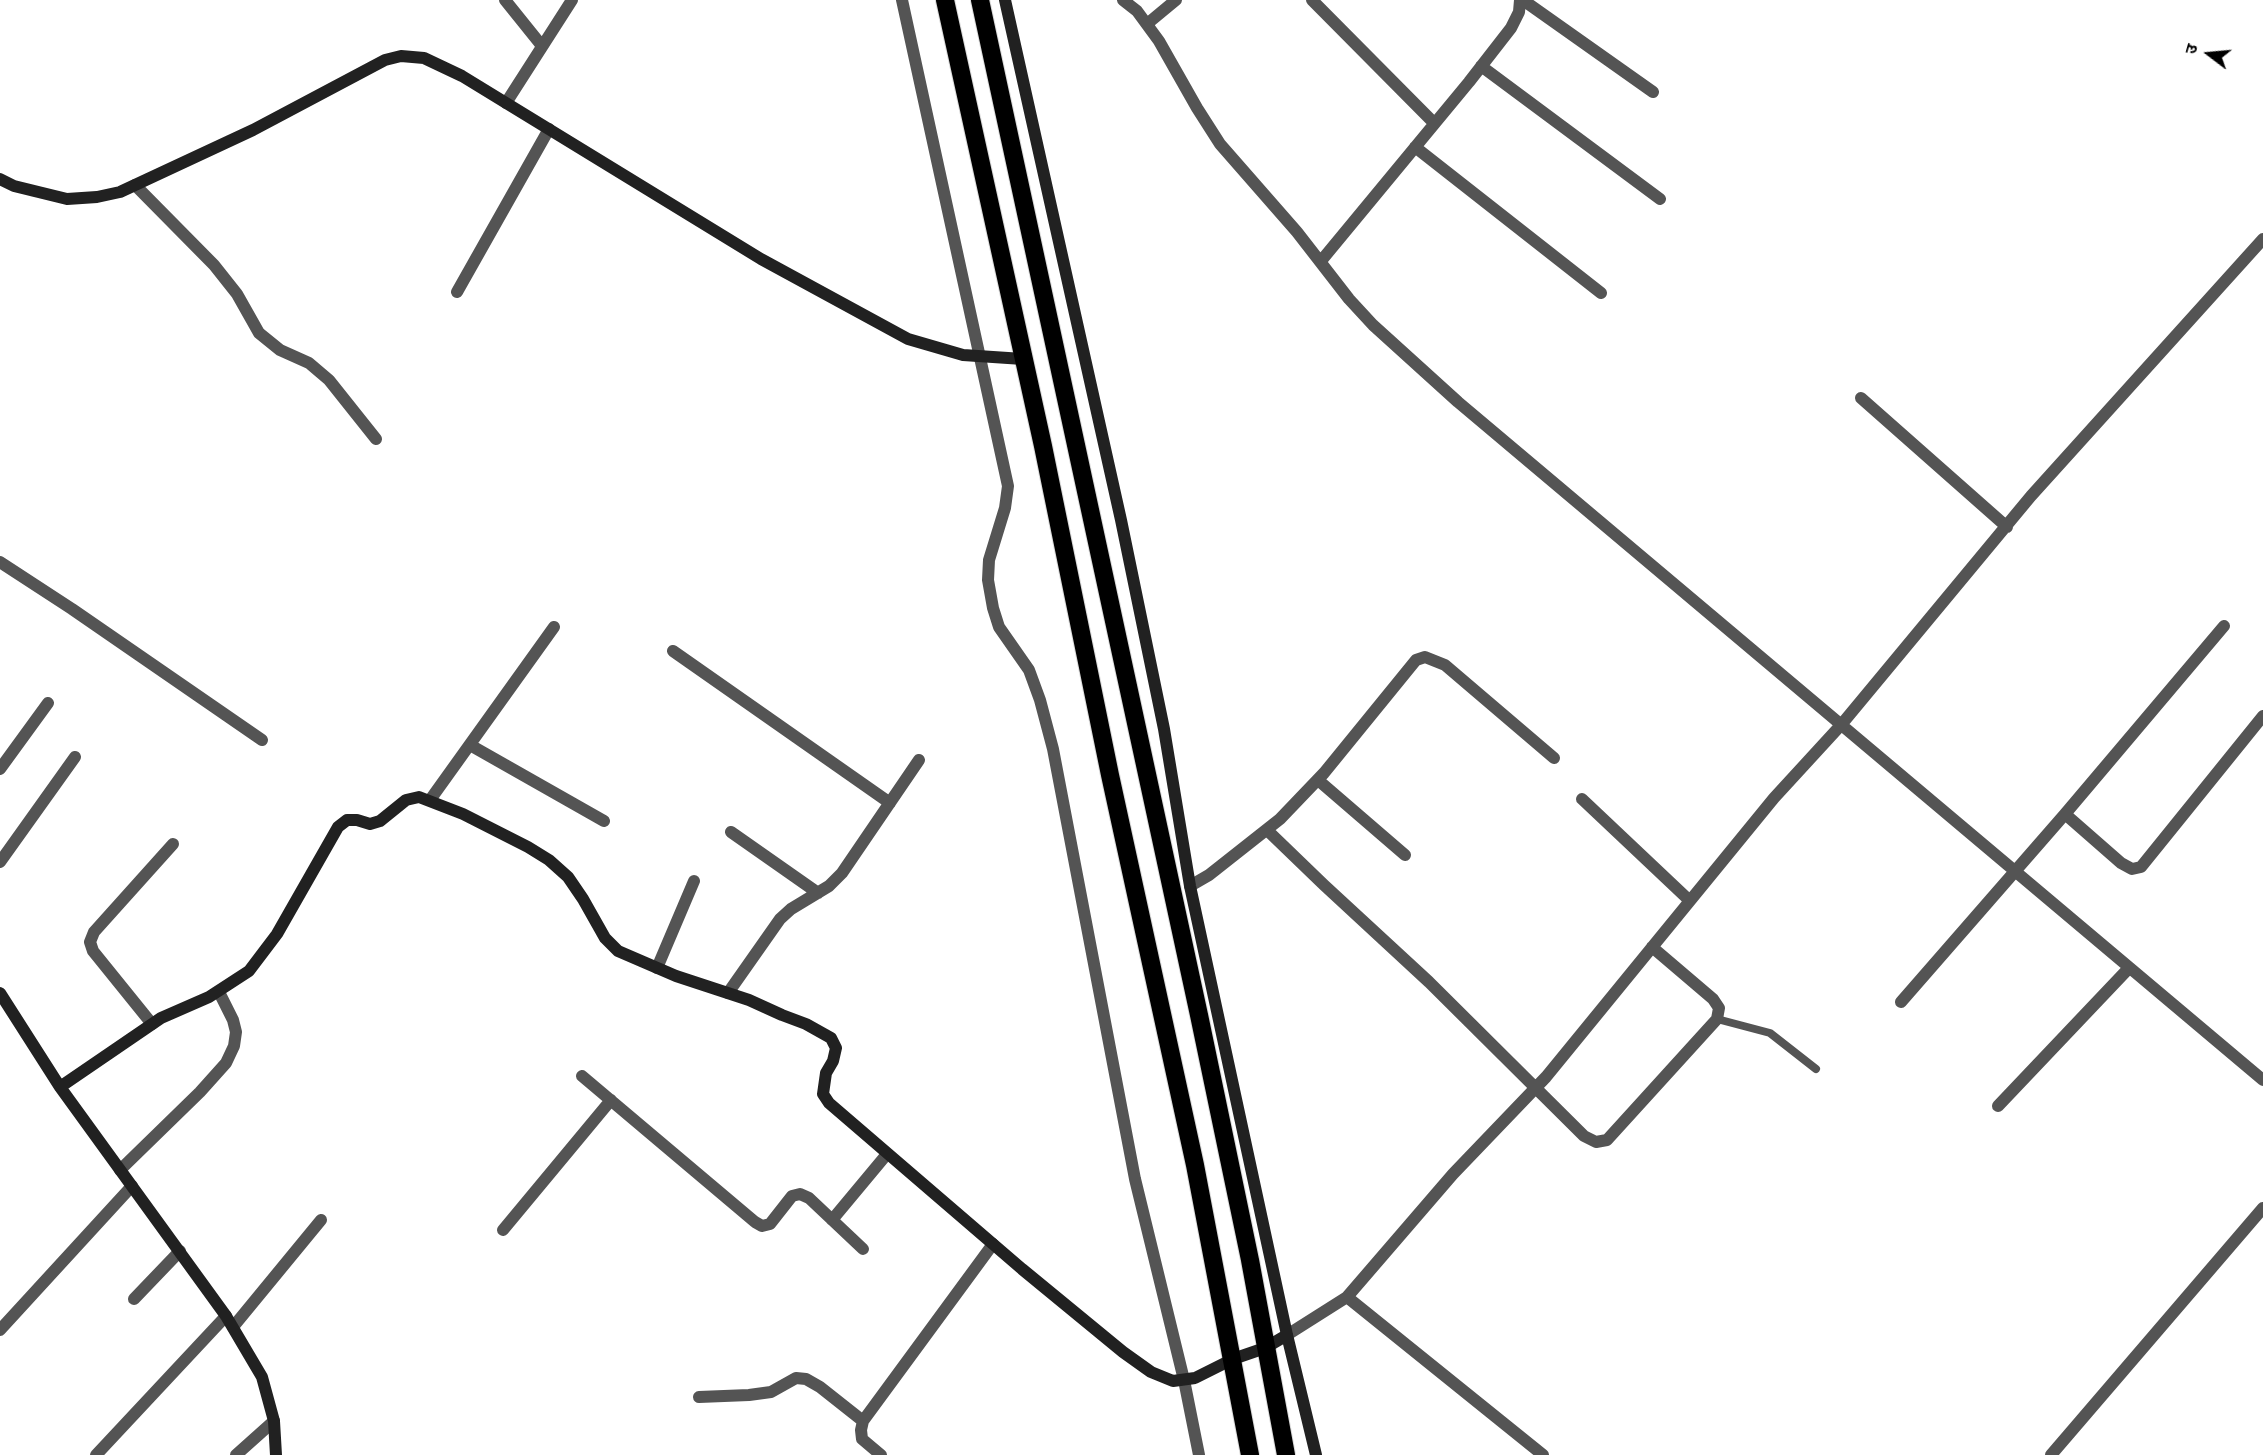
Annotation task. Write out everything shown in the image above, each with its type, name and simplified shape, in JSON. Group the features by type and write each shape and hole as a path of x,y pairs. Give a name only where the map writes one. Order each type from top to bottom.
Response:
{"highway":[{"path":"945,0 1195,1165 1250,1455"},
{"path":"980,0 1199,1015 1250,1260 1286,1455"}],"street":[{"path":"505,0 542,46"},
{"path":"506,103 572,0"},
{"path":"902,0 1008,486 1005,508 989,560 988,580 993,608 999,627 1029,670 1040,700 1053,749 1135,1179 1184,1380 1199,1455"},
{"path":"1005,0 1121,520 1164,729 1190,886 1287,1335 1316,1455"},
{"path":"1123,0 1137,11 1159,41 1220,144 1373,325 2014,872 2263,1080"},
{"path":"1146,24 1176,0"},
{"path":"1312,0 1434,123"},
{"path":"1321,261 1511,28 1519,12 1521,0 1653,92"},
{"path":"0,179 14,186 67,199 97,197 120,192 253,130 385,60 401,56 424,58 462,76 761,259 882,326 908,339 963,355 1023,359"},
{"path":"1481,66 1660,200"},
{"path":"457,292 549,129"},
{"path":"1415,147 1601,293"},
{"path":"135,185 214,265 237,294 259,333 280,350 309,363 329,380 376,439"},
{"path":"60,1087 152,1024 219,992 249,971 277,934 338,827 347,820 370,824 380,821 406,800 419,797 430,800 528,847 549,860 568,877 583,898 605,938 618,951 657,969 749,1000 806,1024 831,1038 836,1048 833,1061 826,1073 823,1094 829,1103 1123,1352 1150,1372 1173,1381 1195,1378 1233,1359 1265,1348 1347,1297 1453,1174 1536,1087 1774,798 1841,725 2007,527 2263,239"},
{"path":"1861,398 2007,527"},
{"path":"0,562 262,740"},
{"path":"1901,1002 2066,814 2224,626"},
{"path":"430,800 554,627"},
{"path":"673,651 890,803"},
{"path":"1190,886 1209,875 1267,830 1318,780 1416,660 1425,657 1445,665 1554,758"},
{"path":"0,769 48,703"},
{"path":"2066,814 2121,863 2132,869 2141,867 2263,716"},
{"path":"470,745 604,821"},
{"path":"0,862 75,757"},
{"path":"728,993 780,919 842,873 919,760"},
{"path":"1318,780 1405,855"},
{"path":"1582,799 1690,901"},
{"path":"1267,830 1536,1087 1584,1136 1596,1142 1607,1140 1717,1019 1719,1008 1713,999 1652,947"},
{"path":"731,832 818,893"},
{"path":"152,1024 93,951 90,942 94,932 173,844"},
{"path":"657,969 694,881"},
{"path":"1998,1106 2128,968"},
{"path":"120,1170 200,1092 226,1063 234,1046 236,1032 233,1020 219,992"},
{"path":"0,993 60,1087 230,1321 261,1377 274,1421 276,1455"},
{"path":"582,1076 754,1222 762,1226 770,1224 792,1196 800,1194 809,1198 863,1249"},
{"path":"502,1230 611,1100"},
{"path":"832,1220 887,1154"},
{"path":"0,1330 132,1186"},
{"path":"2051,1455 2263,1208"},
{"path":"96,1455 230,1321 321,1220"},
{"path":"880,1455 862,1439 861,1430 864,1421 993,1244"},
{"path":"134,1299 180,1251"},
{"path":"1347,1297 1543,1455"},
{"path":"699,1397 771,1392 796,1378 806,1379 864,1421"},
{"path":"236,1455 274,1421"}],"lane":[{"path":"1717,1019 1770,1033 1816,1069"}]}
